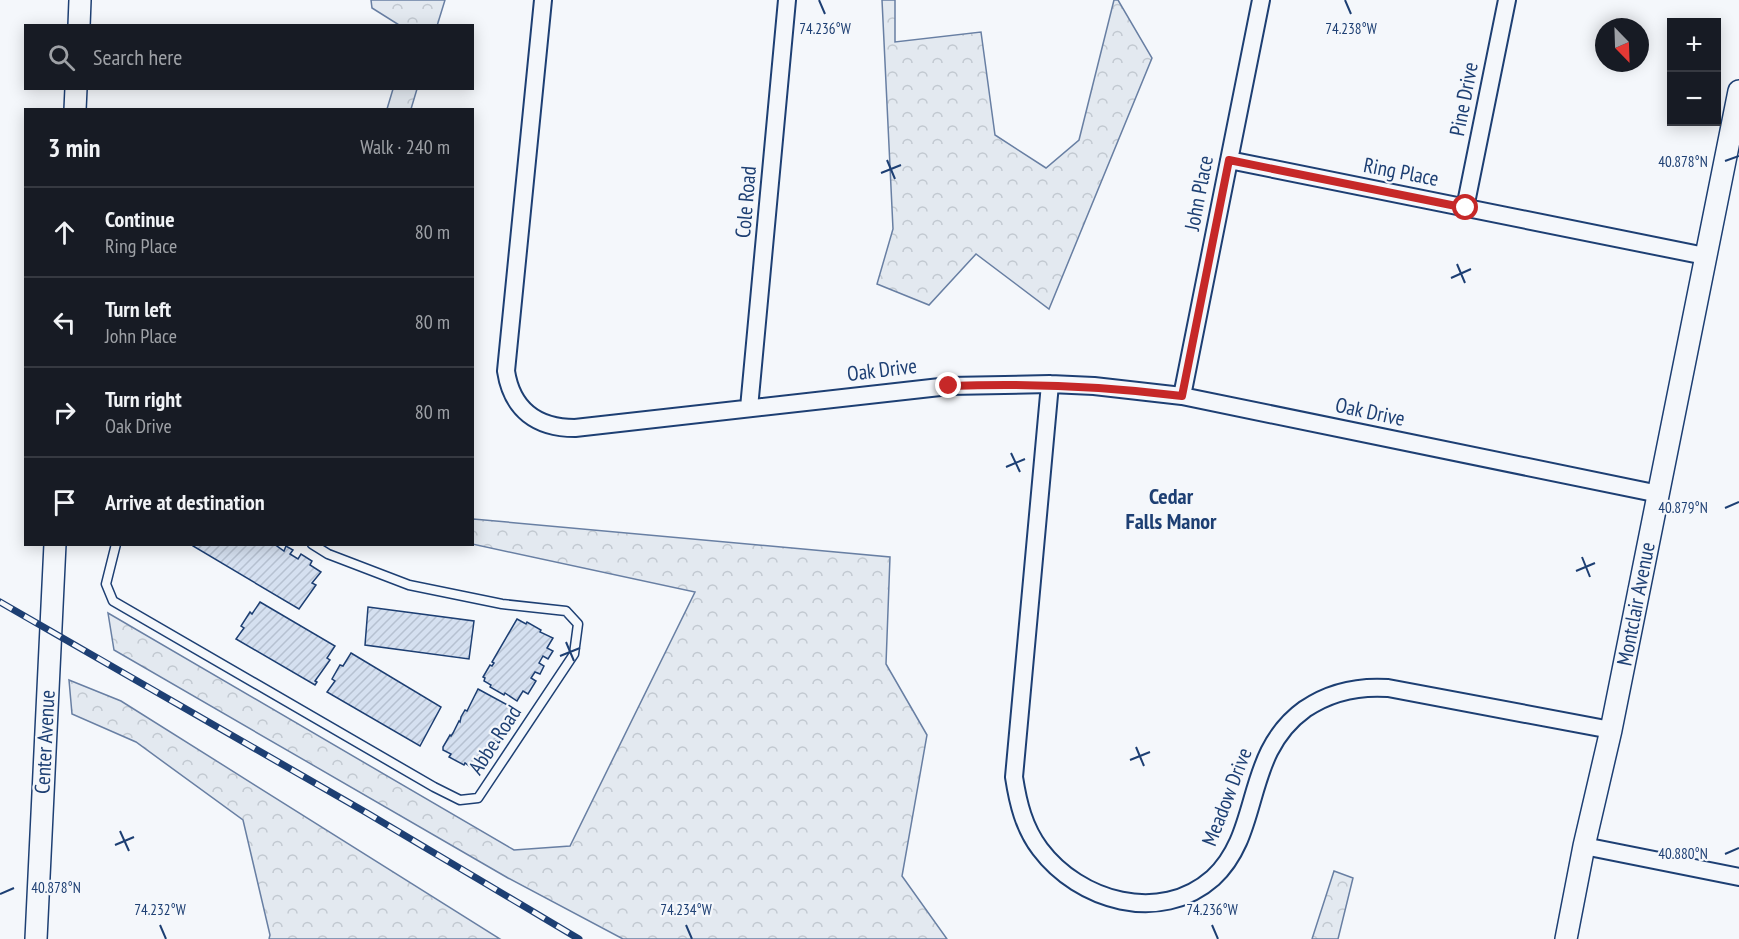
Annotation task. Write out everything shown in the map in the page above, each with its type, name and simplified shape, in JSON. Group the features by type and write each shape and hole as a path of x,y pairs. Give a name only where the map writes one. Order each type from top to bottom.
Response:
{"street":[{"path":"79,24 80,0"},
{"name":"Oak Drive","path":"543,0 506,371 512,395 519,405 538,421 562,428 949,386 1050,384 1127,389 1182,396 1659,494"},
{"name":"Cole Road","path":"749,408 787,0"},
{"name":"John Place","path":"1182,396 1261,0"},
{"name":"Pine Drive","path":"1466,208 1507,0"},
{"path":"75,108 76,90"},
{"name":"Montclair Avenue","path":"1566,939 1584,846 1611,730 1706,256 1733,160 1739,92"},
{"name":"Ring Place","path":"1229,160 1706,256"},
{"name":"Meadow Drive","path":"1050,384 1014,777 1022,814 1034,840 1052,863 1083,887 1120,901 1140,904 1172,900 1201,887 1222,868 1236,844 1265,757 1274,741 1285,726 1306,709 1327,697 1342,692 1372,687 1388,688 1611,730"},
{"name":"Center Avenue","path":"36,939 55,546"},
{"path":"1584,846 1739,877"}],"lane":[{"name":"Abbe Road","path":"116,546 106,584 113,601 434,787 460,800 478,798 574,654 578,624 566,611 502,604 409,585 328,554 315,546"}],"green space":[{"path":"371,0 445,0 438,24 397,24 372,8"},
{"path":"882,0 895,0 895,42 981,32 995,135 1046,168 1079,140 1114,0 1118,0 1152,58 1049,309 976,254 929,305 877,284 893,229"},
{"path":"393,90 417,90 411,108 387,108"},
{"path":"474,519 890,557 886,664 927,735 902,876 947,939 623,939 508,878 114,650 108,613 514,850 570,846 695,592 474,544"},
{"path":"69,680 121,701 500,939 269,939 270,935 243,820 136,742 72,714"},
{"path":"1334,871 1353,878 1338,939 1312,939"}],"building":[{"path":"193,546 277,546 284,551 286,546 293,550 290,554 298,559 301,554 312,561 310,565 321,572 312,583 316,585 299,609"},
{"path":"260,602 335,646 327,658 330,660 315,681 317,682 315,685 236,639 244,628 241,626 250,612 252,614"},
{"path":"368,607 474,621 469,659 365,645"},
{"path":"517,619 526,624 527,622 553,638 547,648 553,651 548,659 543,656 539,663 544,666 540,674 535,672 531,678 536,681 528,694 523,691 517,701 490,687 491,685 484,681 483,677 490,665 494,663 492,662"},
{"path":"351,653 441,707 420,746 327,692 335,681 332,679 340,665 343,666"},
{"path":"478,689 513,708 507,718 512,721 508,728 503,725 498,733 503,736 499,743 495,741 490,748 495,751 488,763 482,760 476,771 465,763 464,765 449,757 451,754 443,750 443,747 460,722 465,710 467,711"}],"railway":[{"path":"0,602 367,813 579,939"}],"district":[{"name":"Cedar Falls Manor","path":"1171,508"}],"route":[{"path":"949,386 1050,384 1138,390 1182,396 1229,160 1466,208"}]}
